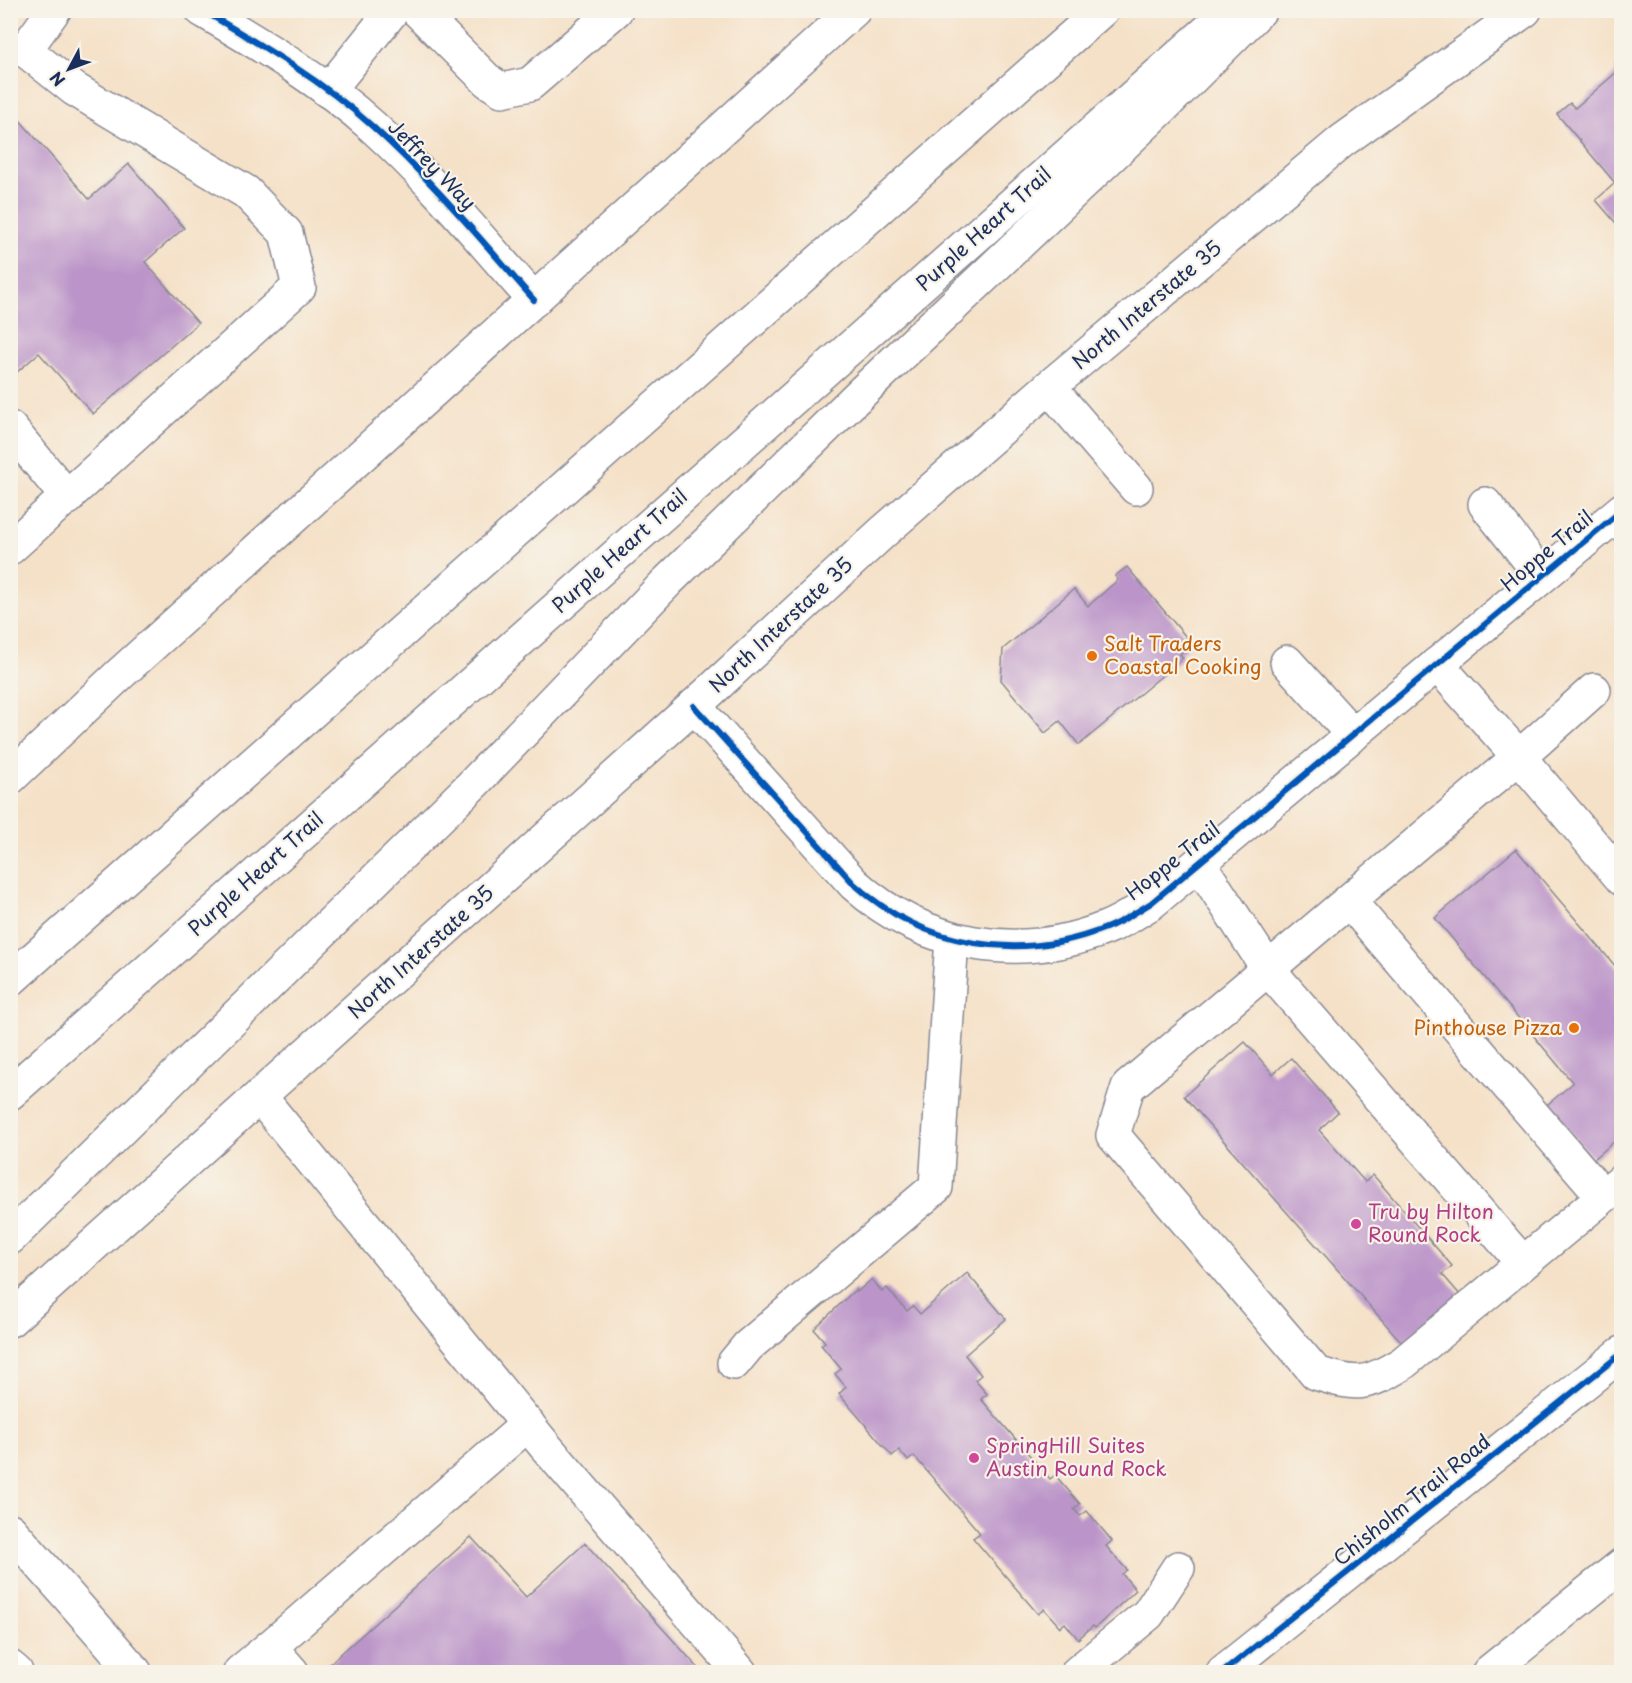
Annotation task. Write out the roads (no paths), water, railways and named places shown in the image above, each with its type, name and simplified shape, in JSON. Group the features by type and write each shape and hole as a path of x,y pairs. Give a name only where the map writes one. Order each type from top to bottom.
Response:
{"main road":[{"path":"10,548 299,287 286,232 246,192 74,89 18,48 54,10"},
{"name":"Jeffrey Way","path":"202,10 271,51 328,91 370,125 415,167 534,300"},
{"path":"328,91 393,10"},
{"path":"434,16 488,81 502,90 530,84 616,10"},
{"path":"10,778 120,674 854,10"},
{"path":"10,980 1102,10"},
{"name":"Purple Heart Trail","path":"10,1093 1231,10"},
{"path":"10,1238 466,792 668,581 1161,109 1260,10"},
{"name":"North Interstate 35","path":"10,1320 694,706 882,533 1048,387 1342,141 1525,10"},
{"path":"1048,387 1136,488"},
{"path":"10,428 68,498"},
{"path":"1485,504 1542,576"},
{"name":"Hoppe Trail","path":"694,706 870,899 909,923 952,938 997,948 1020,948 1065,942 1108,928 1150,903 1622,510"},
{"path":"1287,662 1353,735"},
{"path":"1437,664 1622,879"},
{"path":"1349,901 1612,1188 1402,1363 1376,1379 1348,1383 1316,1373 1113,1135 1128,1087 1519,757 1594,690"},
{"path":"1199,863 1268,969 1522,1262"},
{"path":"734,1362 748,1346 936,1187 952,938"},
{"path":"260,1097 528,1424 740,1672"},
{"name":"Chisholm Trail Road","path":"1224,1672 1622,1353"},
{"path":"240,1672 528,1424"},
{"path":"10,1530 135,1672"},
{"path":"1489,1672 1622,1565"},
{"path":"1078,1672 1148,1614 1178,1568"},
{"path":"270,1647 292,1672"},
{"path":"10,1667 16,1672"}],"place":[{"name":"Salt Traders Coastal Cooking","path":"1092,656"},
{"name":"Pinthouse Pizza","path":"1574,1028"},
{"name":"Tru by Hilton Round Rock","path":"1356,1224"},
{"name":"SpringHill Suites Austin Round Rock","path":"974,1458"}]}
